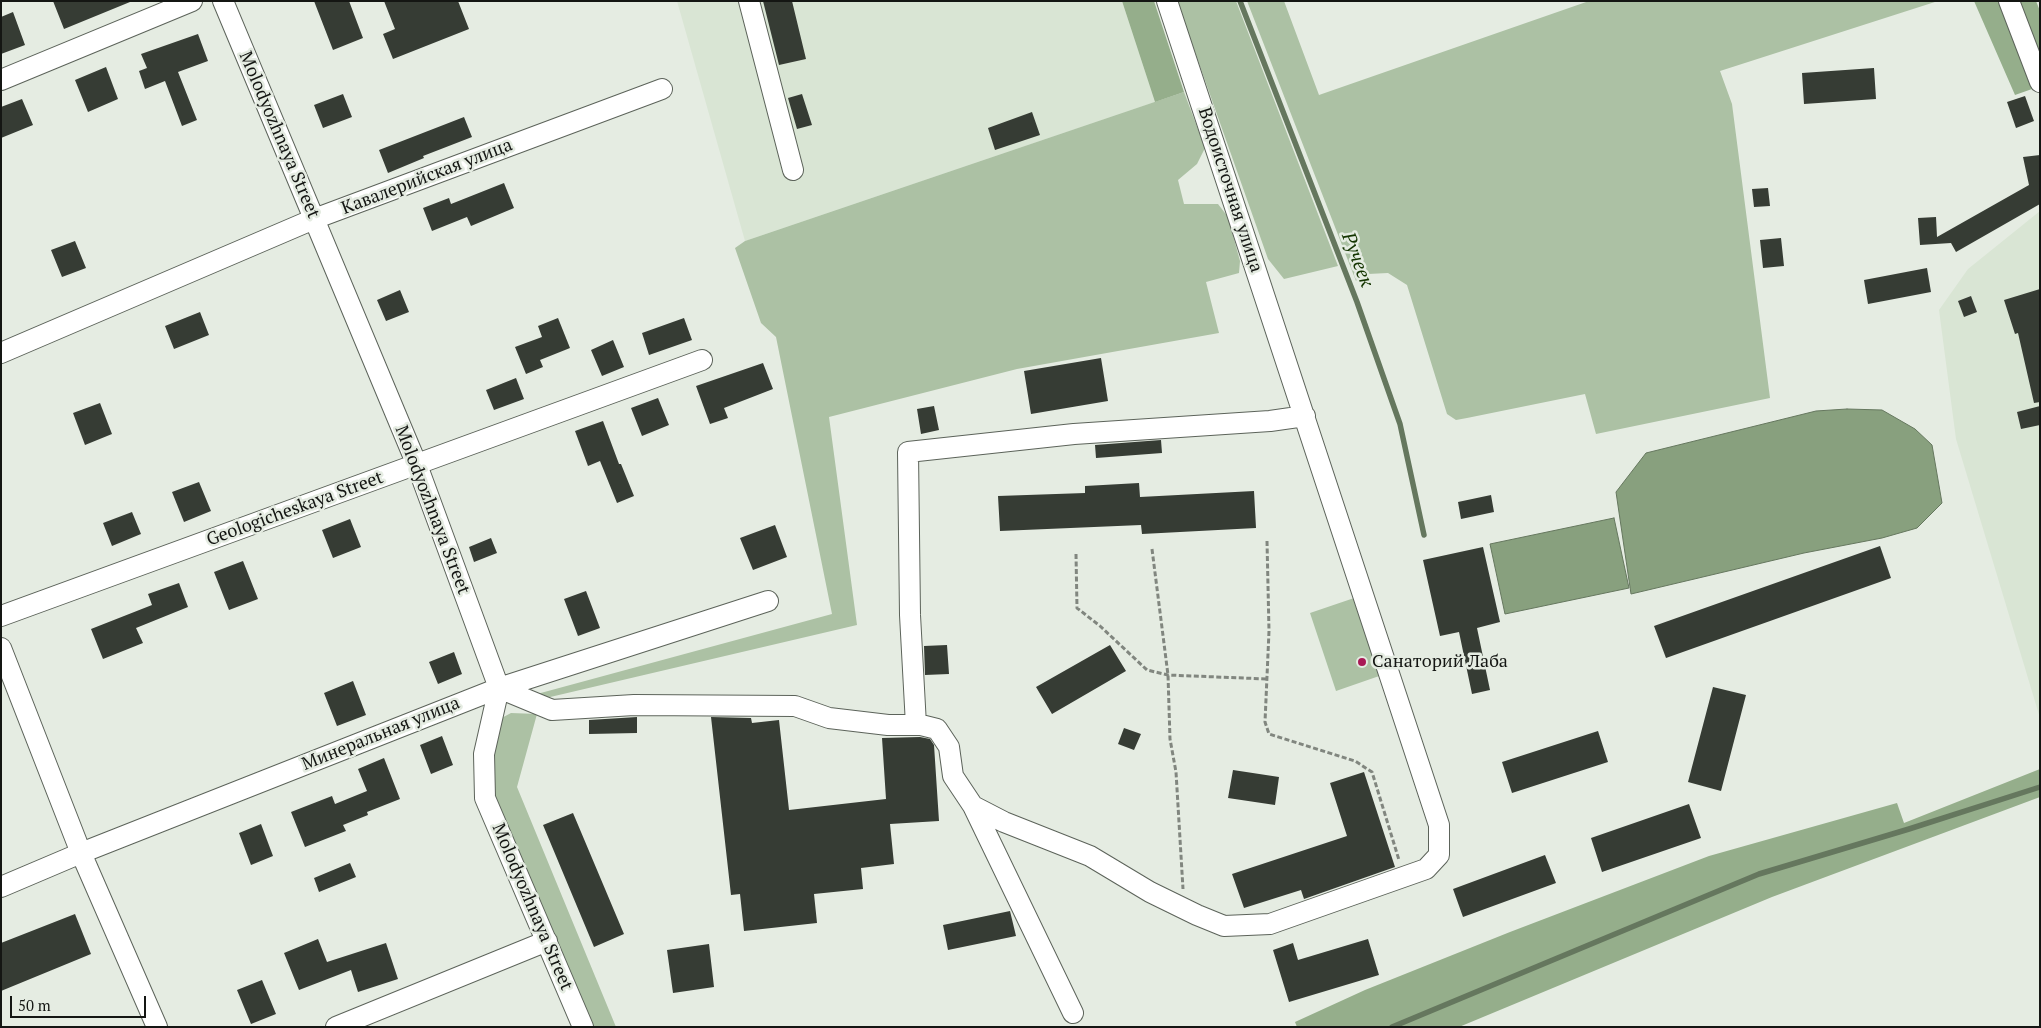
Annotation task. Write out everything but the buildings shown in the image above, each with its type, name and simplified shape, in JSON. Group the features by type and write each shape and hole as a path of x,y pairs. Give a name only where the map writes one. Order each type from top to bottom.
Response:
{"street":[{"path":"1,80 192,1"},
{"name":"Molodyozhnaya Street","path":"223,1 417,465 499,688 484,754 485,798 583,1027"},
{"path":"749,1 793,170"},
{"name":"Водоисточная улица","path":"973,806 1004,822 1090,856 1150,892 1224,926 1270,924 1426,870 1439,855 1438,825 1167,1"},
{"path":"2009,1 2040,82"},
{"name":"Кавалерийская улица","path":"1,354 314,219 662,88"},
{"name":"Geologicheskaya Street","path":"1,616 702,360"},
{"path":"916,725 910,615 908,452 1074,434 1270,421 1305,416"},
{"name":"Минеральная улица","path":"1,887 81,852 499,688 768,601"},
{"path":"1,648 81,852 157,1027"},
{"path":"499,688 552,710 634,705 795,706 829,718 888,725 916,725 937,730 949,747 953,776 973,806 1073,1013"},
{"path":"336,1027 547,941"}],"path":[{"path":"1267,541 1269,631 1265,722 1269,734 1356,761 1372,772 1405,877"},
{"path":"1152,549 1168,675 1170,739 1176,772 1184,907"},
{"path":"1076,554 1077,608 1100,626 1147,670 1168,675 1267,679"}],"shaded area":[{"path":"677,1 1122,1 1155,102 745,241"},
{"path":"1122,1 1154,1 1184,92 1155,102"},
{"path":"1177,1 1236,1 1338,266 1284,279 1268,259"},
{"path":"1247,1 1284,1 1319,95 1589,1 1938,1 1720,71 1732,104 1770,398 1596,434 1585,394 1456,420 1447,414 1407,285 1388,273 1368,274 1356,281"},
{"path":"1974,1 1999,1 2032,89 2015,95"},
{"path":"2019,1 2036,1 2040,11 2040,58"},
{"path":"1184,92 1205,148 1197,164 1178,180 1184,204 1218,204 1228,217 1240,261 1239,273 1206,282 1219,333 1017,369 829,417 857,625 546,698 537,694 832,614 776,337 761,323 735,248 745,241"},
{"path":"2040,211 2040,718 1956,439 1939,310 1968,269"},
{"path":"1847,409 1882,410 1915,429 1932,445 1942,503 1917,528 1882,538 1804,553 1631,594 1616,492 1646,453 1816,411"},
{"path":"1614,518 1629,588 1505,614 1490,544"},
{"path":"1360,596 1385,674 1336,691 1310,613"},
{"path":"511,713 537,714 517,787 616,1027 591,1027 493,795 492,757 496,721"},
{"path":"2040,769 2040,797 1772,897 1459,1027 1297,1027 1295,1022 1365,990 1709,856 1897,803 1904,823"}],"waterway":[{"name":"Ручеек","path":"1240,1 1357,302 1400,424 1424,535"},
{"path":"1392,1027 1759,874 2040,787"}],"place":[{"name":"Санаторий Лаба","path":"1362,662"}]}
